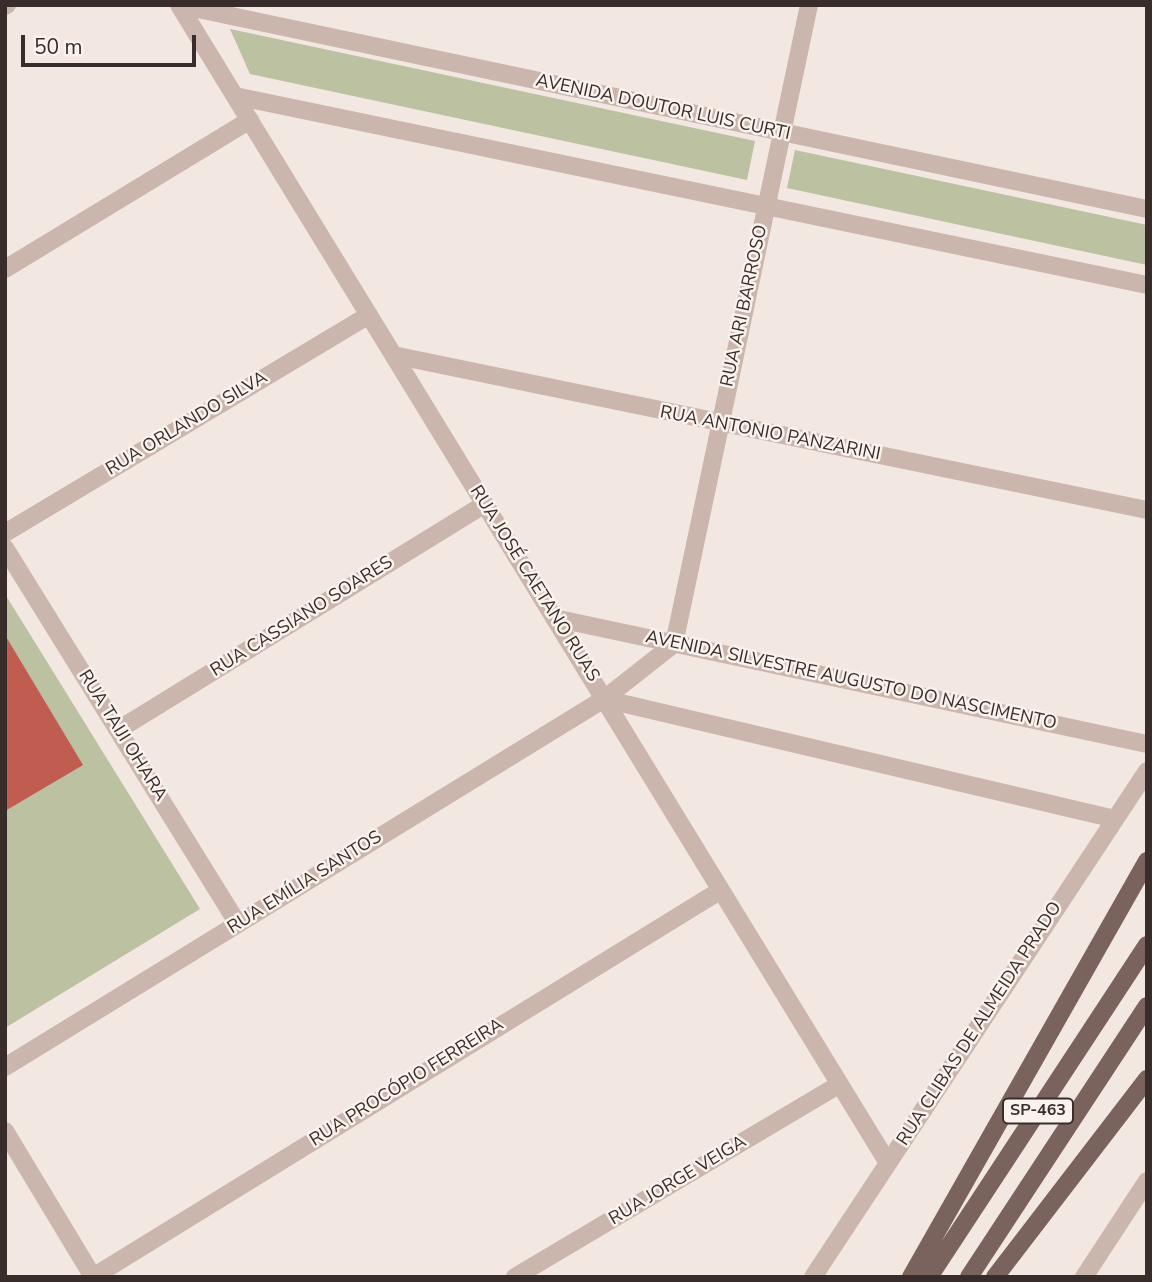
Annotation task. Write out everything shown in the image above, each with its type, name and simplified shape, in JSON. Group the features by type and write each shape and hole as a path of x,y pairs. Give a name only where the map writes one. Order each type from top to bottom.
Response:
{"main road":[{"path":"911,1277 1147,860"},
{"name":"SP-463","path":"929,1277 1147,945"},
{"name":"SP-463","path":"969,1277 1147,1006"},
{"path":"996,1277 1147,1079"}],"street":[{"name":"AVENIDA DOUTOR LUIS CURTI","path":"179,5 1147,209"},
{"name":"RUA JOSÉ CAETANO RUAS","path":"179,5 888,1163"},
{"name":"RUA ARI BARROSO","path":"674,644 809,5"},
{"path":"235,96 1147,285"},
{"path":"5,269 250,120"},
{"name":"RUA ORLANDO SILVA","path":"5,533 369,316"},
{"name":"RUA ANTONIO PANZARINI","path":"393,355 1147,510"},
{"name":"RUA CASSIANO SOARES","path":"118,730 485,504"},
{"name":"RUA TAIJI OHARA","path":"5,548 238,924"},
{"name":"AVENIDA SILVESTRE AUGUSTO DO NASCIMENTO","path":"554,618 1147,744"},
{"path":"604,699 674,644"},
{"path":"604,699 1115,819"},
{"name":"RUA EMÍLIA SANTOS","path":"5,1067 604,699"},
{"name":"RUA CLIBAS DE ALMEIDA PRADO","path":"813,1277 1147,771"},
{"name":"RUA PROCÓPIO FERREIRA","path":"93,1277 721,890"},
{"name":"RUA JORGE VEIGA","path":"515,1277 840,1084"},
{"path":"5,1130 93,1277"},
{"path":"1083,1277 1147,1181"}],"green space":[{"path":"230,29 755,141 747,180 250,74"},
{"path":"795,150 1147,225 1147,265 787,188"},
{"path":"5,594 200,909 5,1028"}],"building":[{"path":"5,635 83,765 5,811"}]}
